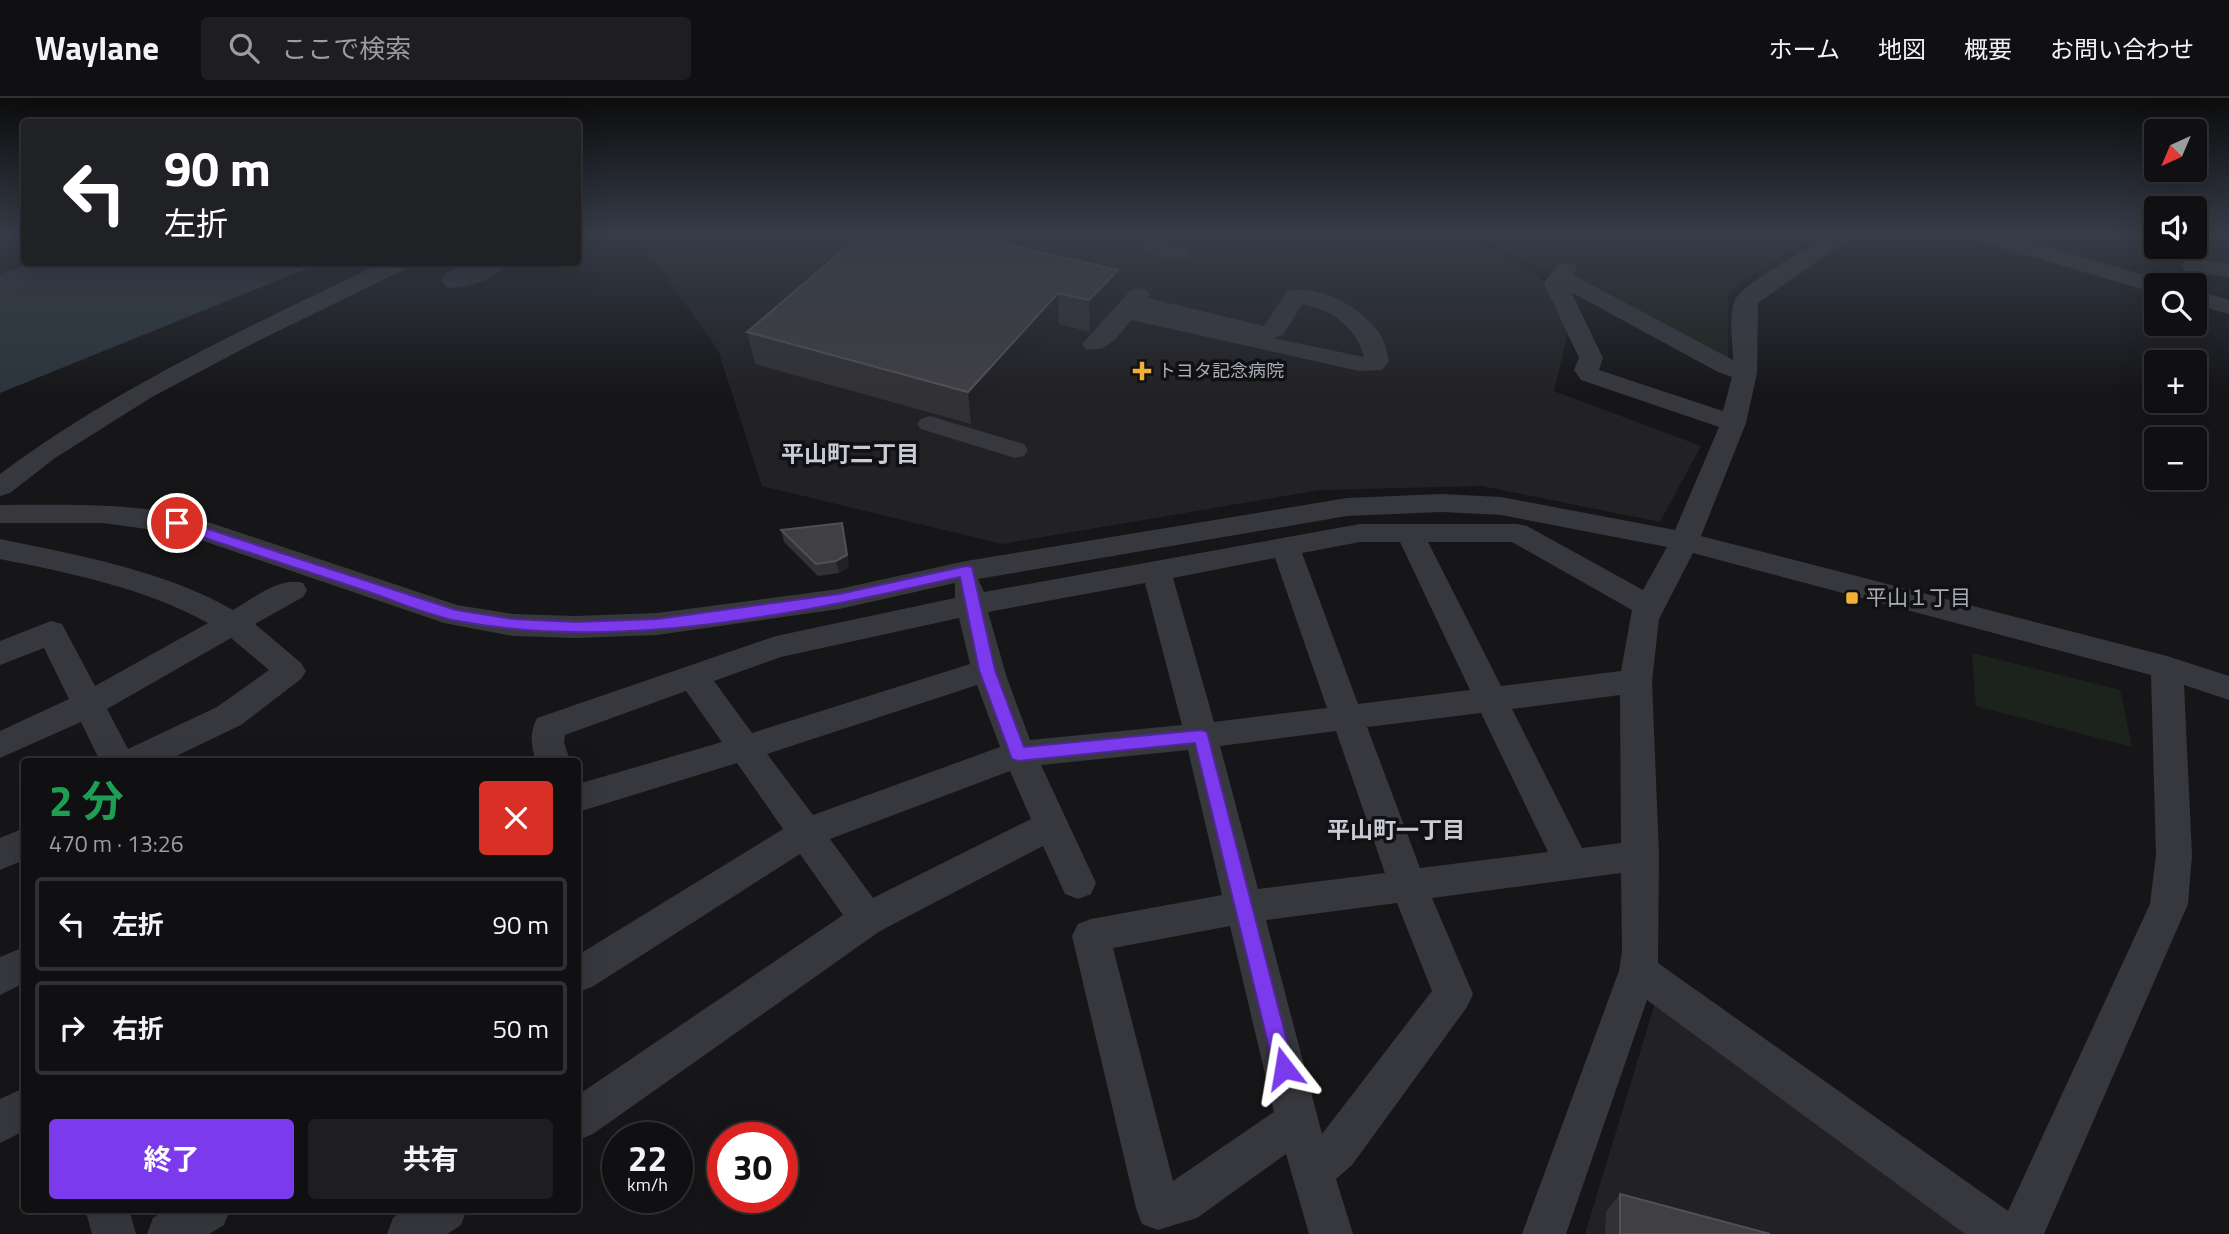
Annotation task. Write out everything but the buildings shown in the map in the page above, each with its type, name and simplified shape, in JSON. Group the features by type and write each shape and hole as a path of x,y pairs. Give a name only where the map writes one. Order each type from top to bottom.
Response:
{"street":[{"path":"0,487 33,460 154,386 351,287"},
{"path":"1557,287 1591,358 1586,370 1590,375 1733,424"},
{"path":"1587,287 1727,367 1745,373"},
{"path":"1544,1234 1638,971 1642,952 1636,681 1644,619 1648,606 1685,541 1733,424 1745,373 1744,310 1747,300 1765,287"},
{"path":"1295,296 1311,297 1332,305 1368,335 1377,361 1373,365 1359,364 1136,304 1264,333 1275,330 1295,296"},
{"path":"2207,301 2229,307"},
{"path":"1094,344 1136,304"},
{"path":"930,424 1015,450"},
{"path":"0,514 130,516 190,526 323,573 455,615 513,625 576,627 657,624 839,599 966,571 1313,512 1441,503 1501,506 1685,541 2167,667 2229,688"},
{"path":"552,758 547,742 549,727 776,647 971,605 1360,533 1517,533 1648,606"},
{"path":"1410,534 1572,864"},
{"path":"1285,547 1408,885 1453,995 1338,1150 1313,1171"},
{"path":"0,549 120,580 194,603 263,646 290,671 229,716 141,758"},
{"path":"1156,570 1201,736 1297,1121 1331,1234"},
{"path":"966,571 971,605 987,670 1018,754 1078,883"},
{"path":"0,745 89,704 292,590"},
{"path":"0,654 51,632 116,758"},
{"path":"2021,1234 2169,904 2175,855 2167,667"},
{"path":"581,797 745,748 987,670"},
{"path":"693,676 867,919"},
{"path":"581,973 805,833 1018,754 1201,736 1636,681"},
{"path":"581,1117 867,919 1051,825"},
{"path":"0,855 21,844"},
{"path":"1297,1121 1181,1202 1158,1208 1091,936 1244,907 1640,855"},
{"path":"0,977 21,966"},
{"path":"1638,971 2002,1234"},
{"path":"0,1122 21,1110"},
{"path":"108,1213 114,1234"},
{"path":"169,1234 202,1213"},
{"path":"409,1234 439,1213"}],"shaded area":[{"path":"0,287 262,287 0,393"},
{"name":"トヨタ記念病院","path":"673,287 1548,287 1568,333 1554,391 1701,446 1660,522 1482,486 1320,490 1002,544 762,486 718,350"},
{"path":"1582,287 1735,287 1728,297 1728,362"},
{"path":"1972,653 2120,690 2132,747 1976,706"},
{"path":"1655,1003 1974,1234 1585,1234"}],"place":[{"name":"トヨタ記念病院","path":"1142,371"},
{"name":"平山１丁目","path":"1852,598"}],"district":[{"name":"平山町二丁目","path":"850,454"},
{"name":"平山町一丁目","path":"1396,830"}],"route":[{"path":"177,523 455,615 513,625 576,627 657,624 839,599 966,571 971,605 987,670 1018,754 1201,736 1284,1068"}]}
